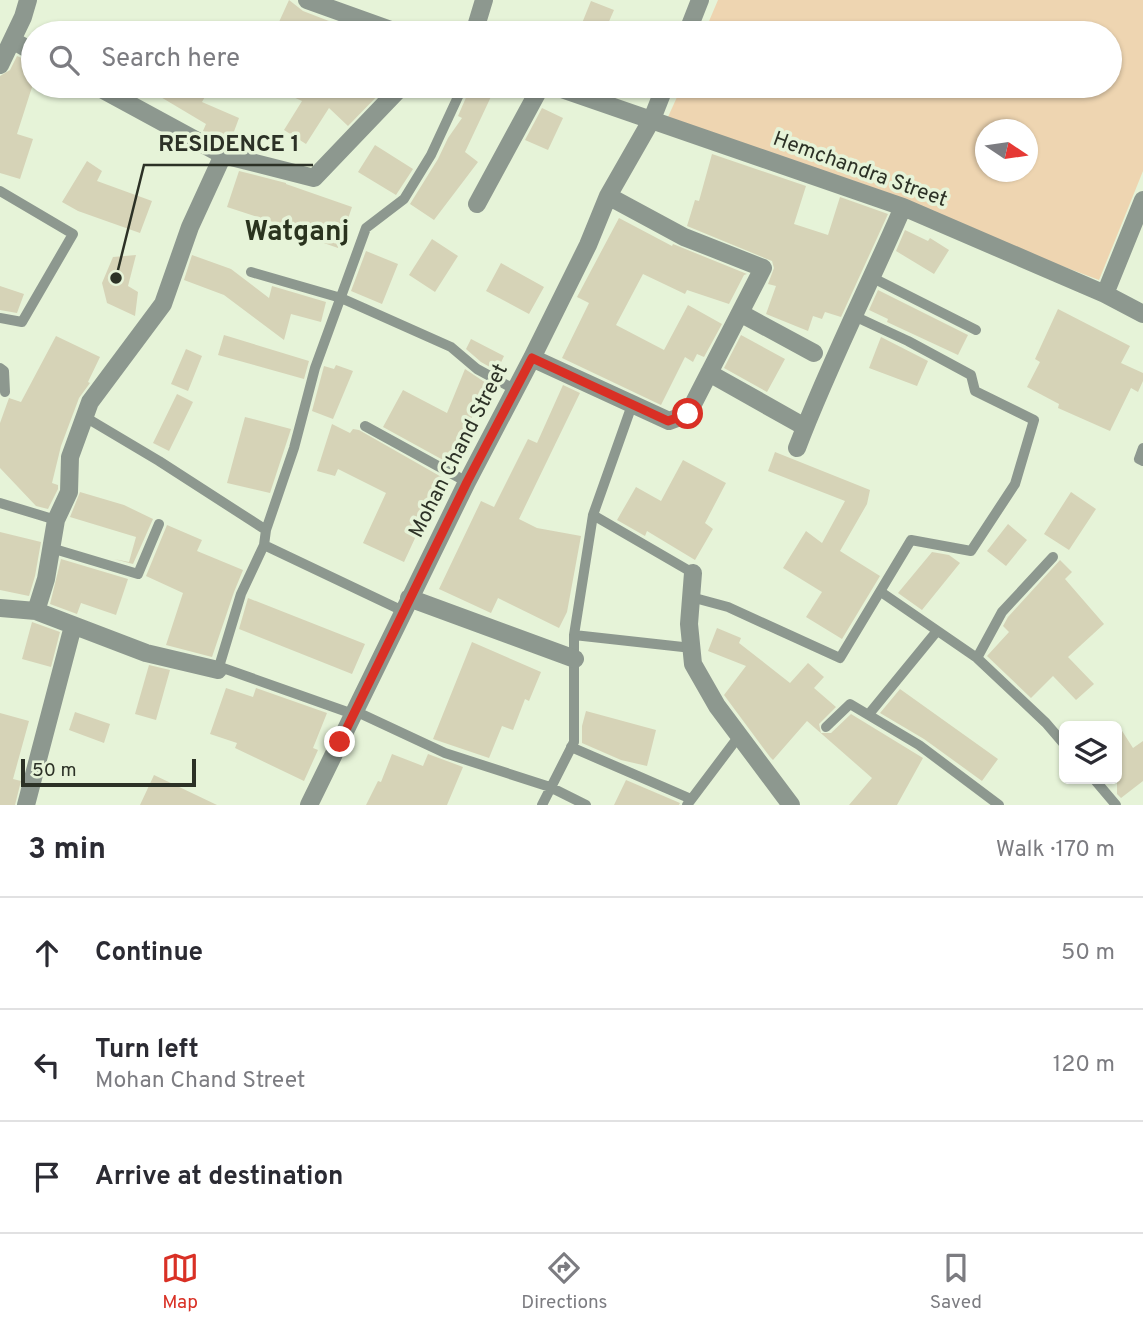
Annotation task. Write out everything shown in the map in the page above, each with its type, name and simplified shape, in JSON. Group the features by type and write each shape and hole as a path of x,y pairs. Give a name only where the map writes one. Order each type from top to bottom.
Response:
{"street":[{"path":"0,65 29,0"},
{"path":"307,0 366,21"},
{"path":"478,21 484,0"},
{"path":"692,21 700,0"},
{"path":"12,40 21,45"},
{"path":"118,98 223,155 314,178 391,98"},
{"path":"477,204 534,98"},
{"name":"Hemchandra Street","path":"589,98 903,207 1105,294 1143,314"},
{"name":"Mohan Chand Street","path":"309,805 406,604 588,245 608,196 652,119 660,98"},
{"path":"36,611 46,579 56,520 69,492 70,457 90,402 163,304 190,227 223,155"},
{"path":"532,358 668,421 688,414 763,268 684,237 608,196"},
{"path":"1105,294 1143,200"},
{"path":"797,448 852,315 873,278 903,207"},
{"path":"740,313 814,353"},
{"path":"709,373 805,426"},
{"path":"693,573 689,624 693,664 717,706 791,805"},
{"path":"406,604 575,659"},
{"path":"0,608 36,611 146,653 218,670"},
{"path":"26,805 74,626"}],"lane":[{"path":"218,670 241,594 264,545 266,530 294,448 315,368 366,228 404,199 431,155 457,98"},
{"path":"0,191 73,234 22,322 0,318"},
{"path":"251,272 341,298 451,347 477,369 514,389"},
{"path":"873,278 976,330"},
{"path":"691,597 728,607 840,658 911,540 971,551 1015,484 1034,420 975,391 971,375 852,315"},
{"path":"0,368 4,371 5,392"},
{"path":"542,805 574,742 574,635 593,515 632,405"},
{"path":"85,417 266,530"},
{"path":"365,426 467,482"},
{"path":"1143,448 1139,459 1143,461"},
{"path":"0,503 56,520"},
{"path":"593,515 693,573"},
{"path":"51,548 138,574 159,524"},
{"path":"264,545 406,604"},
{"path":"977,658 1002,612 1053,557"},
{"path":"881,592 977,658 1059,738"},
{"path":"869,714 937,631"},
{"path":"574,635 692,648"},
{"path":"218,670 223,668 354,712 445,753 550,787 586,805"},
{"path":"826,727 850,704 953,768 999,805"},
{"path":"571,747 689,802 739,736"},
{"path":"1098,784 1116,805"}],"shaded area":[{"path":"718,0 1143,0 1143,171 1099,280 668,117 677,98 1122,98 1122,21 709,21"}],"building":[{"path":"289,0 303,11 329,21 279,21"},
{"path":"591,1 614,10 609,21 583,21"},
{"path":"17,56 21,58 21,98 29,98 17,134 33,139 20,179 0,173 0,76 10,70"},
{"path":"162,98 204,98 202,102 239,118 229,145 203,131 206,124"},
{"path":"295,98 375,98 348,126 329,108 306,144 284,130 302,101"},
{"path":"466,98 490,98 465,152 478,162 434,220 410,204 462,118 458,116"},
{"path":"542,108 563,118 548,150 525,140"},
{"path":"375,145 413,169 396,195 358,172"},
{"path":"712,154 806,186 794,224 828,235 840,197 888,214 841,317 825,312 822,319 813,316 808,331 766,314 776,286 768,284 774,268 772,261 687,226 695,200 699,201"},
{"path":"87,161 102,171 97,181 152,201 140,233 78,211 62,202"},
{"path":"239,171 286,183 352,207 338,248 227,207"},
{"path":"619,218 672,246 673,244 747,274 729,304 687,290 685,294 643,274 616,325 664,350 688,305 722,324 704,357 697,354 693,362 685,357 661,405 562,358 589,303 577,297"},
{"path":"905,230 928,241 930,238 949,250 934,274 896,251"},
{"path":"432,239 458,256 435,292 409,275"},
{"path":"366,251 398,264 382,304 351,291"},
{"path":"136,255 128,286 138,292 135,316 107,303 102,283 113,257"},
{"path":"192,255 231,269 269,298 272,286 326,302 321,322 291,314 284,340 224,295 184,280"},
{"path":"501,263 544,287 529,314 486,291"},
{"path":"0,286 24,294 17,313 0,310"},
{"path":"878,290 968,335 958,355 887,322 888,319 869,310"},
{"path":"1058,309 1130,346 1121,363 1143,373 1138,392 1131,388 1110,431 1058,408 1059,404 1027,387 1040,362 1035,359"},
{"path":"224,335 309,361 304,379 218,355"},
{"path":"741,335 785,359 767,392 724,368"},
{"path":"56,336 100,357 88,382 90,383 79,398 61,446 52,483 58,485 58,489 48,509 36,506 0,468 0,423 9,398 21,402"},
{"path":"881,337 928,361 917,386 869,368"},
{"path":"471,339 504,356 497,371 466,349"},
{"path":"186,349 202,356 188,391 171,384"},
{"path":"336,365 353,371 333,419 312,411 324,366 334,369"},
{"path":"465,369 486,383 466,432 469,433 454,466 383,427 403,390 447,413"},
{"path":"563,385 580,393 519,519 537,528 581,536 567,612 559,628 498,598 491,613 439,589 481,501 494,507 528,439 537,443"},
{"path":"177,394 193,402 169,451 153,443"},
{"path":"245,417 291,429 270,493 227,483"},
{"path":"332,424 350,433 353,429 359,430 445,479 404,562 363,543 386,493 338,469 335,476 317,471"},
{"path":"775,452 870,490 867,504 840,551 880,576 842,639 806,617 822,592 783,568 806,531 822,543 845,501 768,471"},
{"path":"683,460 726,483 705,523 713,529 695,560 647,531 645,536 617,520 636,487 661,501"},
{"path":"80,492 124,505 153,519 133,564 114,559 129,562 136,537 70,517"},
{"path":"1071,492 1096,509 1069,550 1044,534"},
{"path":"1008,524 1027,540 1006,566 987,551"},
{"path":"167,525 202,540 197,551 243,570 212,657 166,645 183,593 146,576"},
{"path":"0,532 41,542 29,596 0,590"},
{"path":"932,552 949,555 960,563 922,610 898,593"},
{"path":"61,559 128,579 116,615 81,603 77,614 50,604"},
{"path":"1060,560 1072,572 1065,579 1104,624 1068,657 1094,684 1076,700 1053,676 1031,698 987,656 1009,632 1003,626 1008,617"},
{"path":"248,598 365,644 352,674 239,629"},
{"path":"32,622 60,632 51,667 22,659"},
{"path":"717,628 741,638 739,643 790,683 808,663 824,677 814,688 836,707 819,724 821,733 831,733 851,714 923,758 897,805 849,805 872,778 807,721 773,760 724,695 746,666 708,651"},
{"path":"472,642 541,672 529,701 525,699 513,730 502,726 489,758 433,739"},
{"path":"149,665 170,670 156,720 135,714"},
{"path":"226,688 253,697 256,688 327,713 313,748 318,750 304,781 235,748 237,743 210,734"},
{"path":"900,689 998,759 982,781 924,739 880,713"},
{"path":"586,711 656,730 647,766 621,760 582,743 582,726"},
{"path":"75,712 110,724 104,743 69,730"},
{"path":"0,713 29,721 13,779 21,781 15,805 0,805"},
{"path":"1122,731 1133,748 1143,741 1143,781 1121,798 1117,794 1117,784 1122,784"},
{"path":"392,754 423,766 428,754 463,767 447,805 366,805 378,781 381,782"},
{"path":"154,775 217,805 140,805"},
{"path":"626,780 680,803 614,805"}],"place":[{"name":"RESIDENCE 1","path":"116,278"}],"district":[{"name":"Watganj","path":"297,233"}],"route":[{"path":"340,742 467,482 532,358 668,421 688,414"}]}
